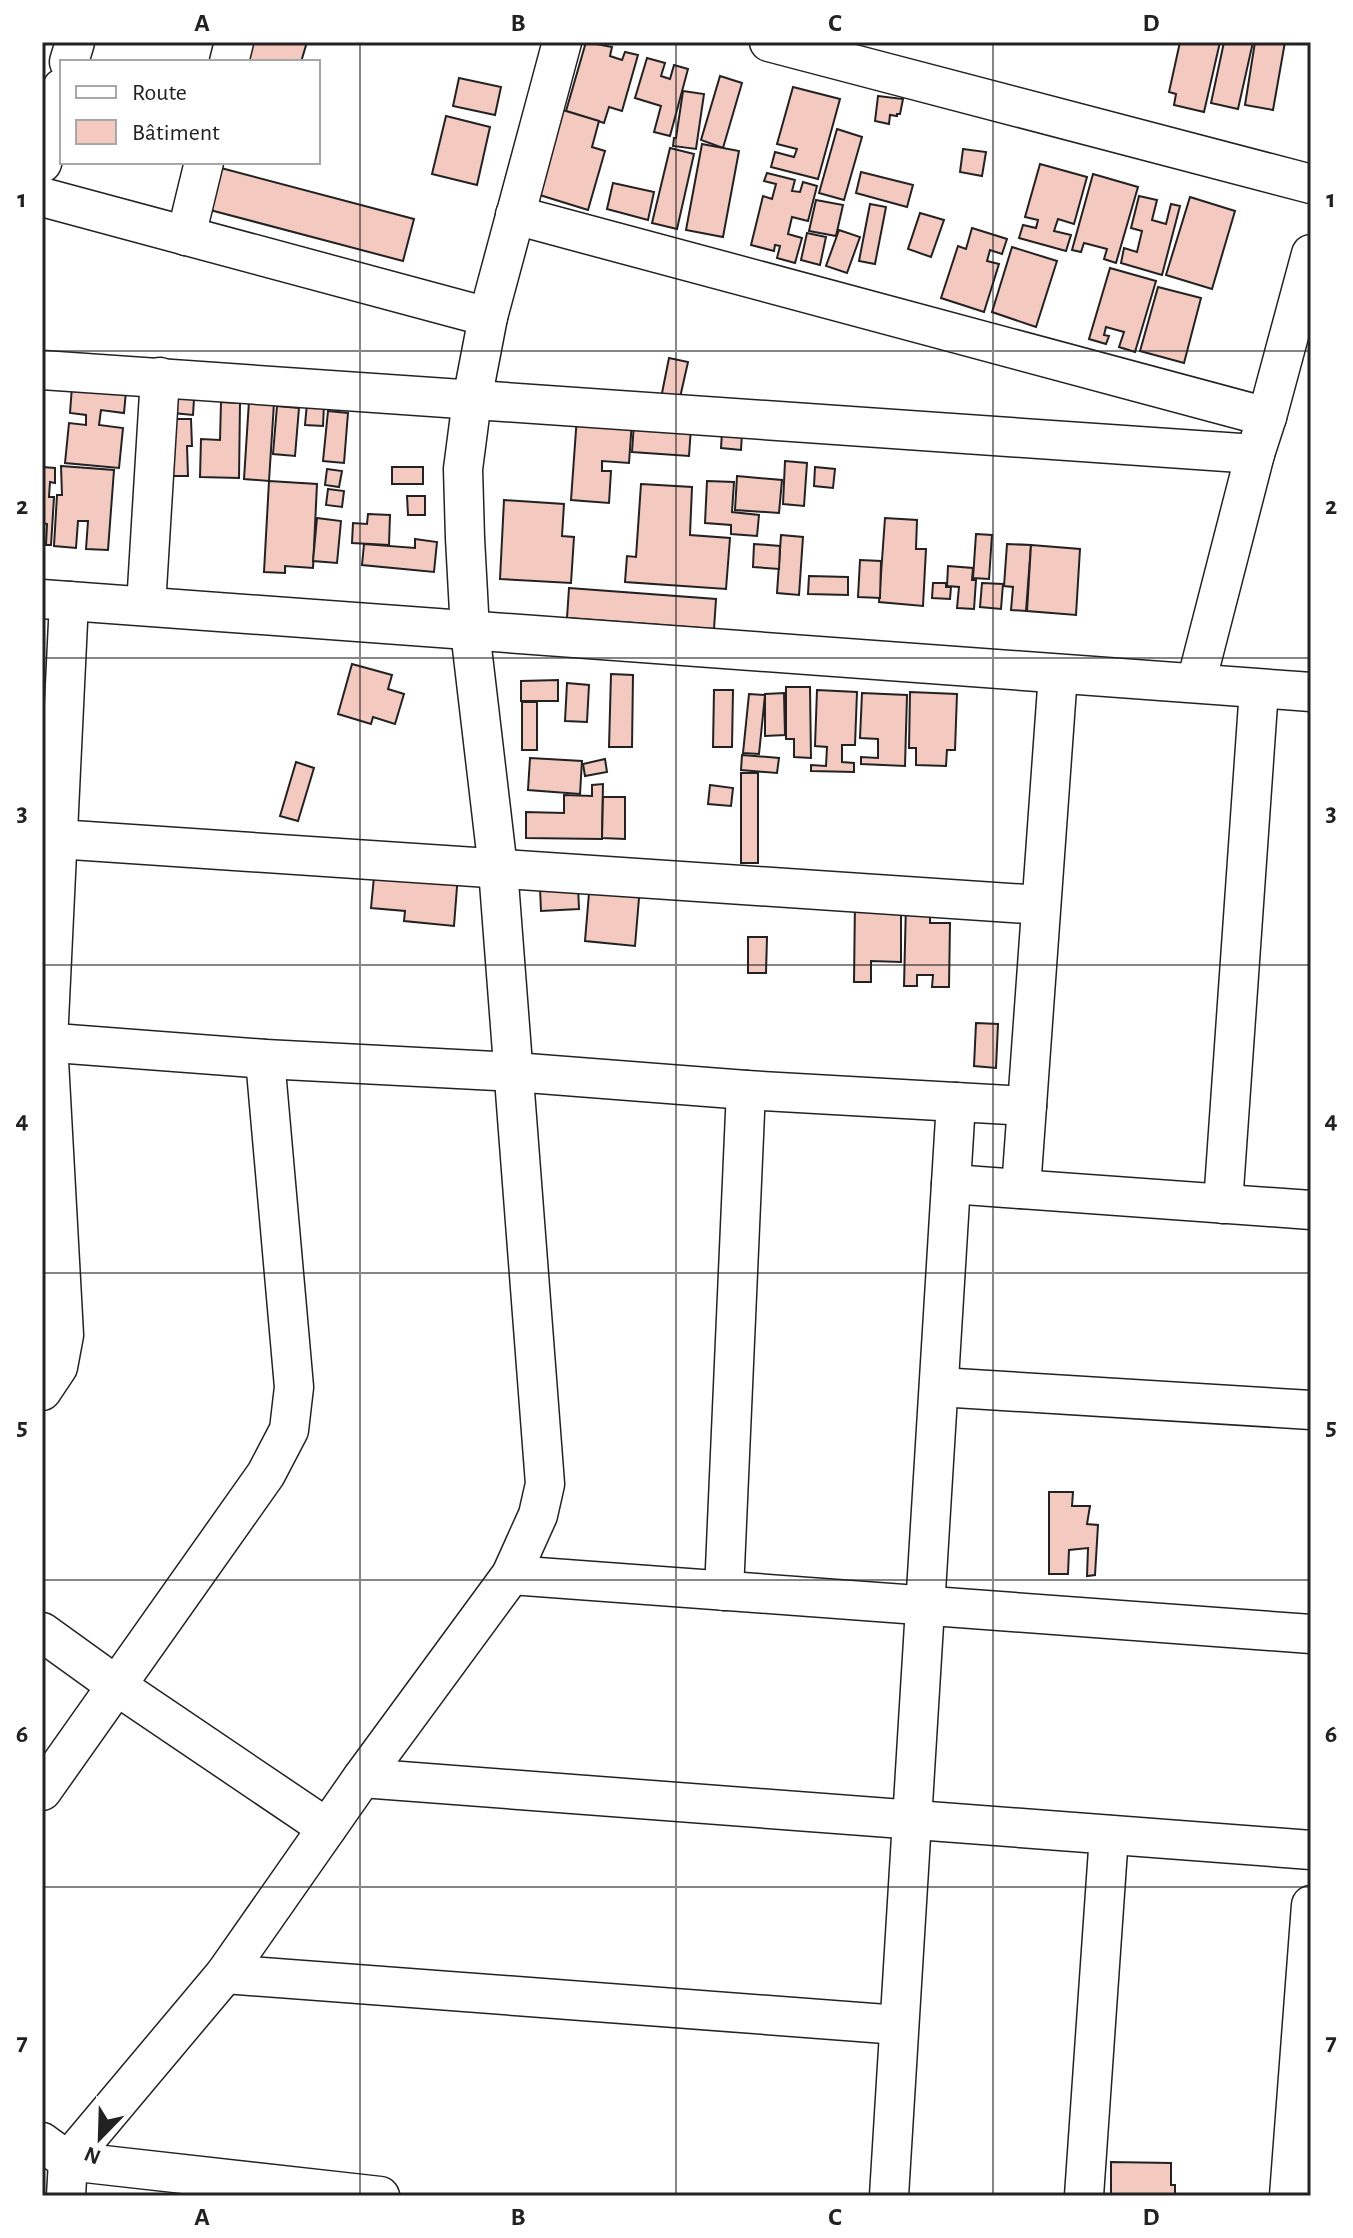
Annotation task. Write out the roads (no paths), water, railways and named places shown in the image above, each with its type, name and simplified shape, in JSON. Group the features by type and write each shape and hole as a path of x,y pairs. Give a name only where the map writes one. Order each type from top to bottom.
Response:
{"street":[{"path":"58,2166 225,1974 362,1778 511,1575 538,1515 545,1484 498,869 470,631 463,469 488,317 562,42"},
{"path":"769,42 813,47 1311,184"},
{"path":"42,163 54,99"},
{"path":"186,236 204,164"},
{"path":"42,197 488,317"},
{"path":"515,215 1267,417"},
{"path":"1196,683 1311,254"},
{"path":"42,370 1255,454"},
{"path":"146,606 160,377"},
{"path":"42,1391 58,1367 64,1335 45,1042 56,600 1311,692"},
{"path":"1021,1189 1058,674"},
{"path":"1223,1204 1259,689"},
{"path":"51,839 1041,905"},
{"path":"45,1042 265,1059 1027,1106"},
{"path":"42,1791 266,1474 289,1430 294,1387 265,1059"},
{"path":"724,1591 746,1090"},
{"path":"889,2196 956,1102"},
{"path":"951,1184 1311,1210"},
{"path":"939,1387 1311,1410"},
{"path":"511,1575 1311,1634"},
{"path":"42,1632 327,1828"},
{"path":"362,1778 1311,1850"},
{"path":"1084,2196 1109,1835"},
{"path":"1289,2196 1311,1905"},
{"path":"225,1974 899,2025"},
{"path":"58,2166 191,2185 380,2196"}]}
